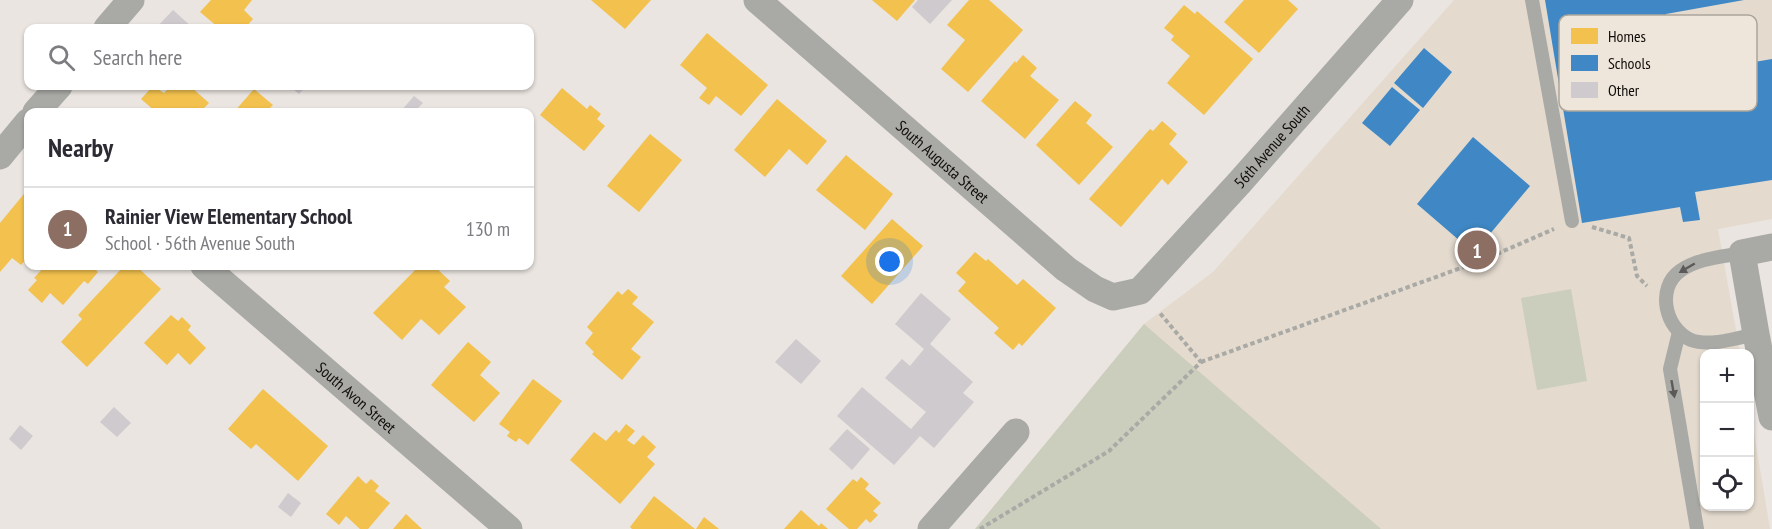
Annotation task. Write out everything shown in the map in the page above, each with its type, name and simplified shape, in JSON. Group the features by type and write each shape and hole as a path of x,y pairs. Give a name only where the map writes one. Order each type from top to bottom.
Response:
{"street":[{"path":"110,24 131,0"},
{"name":"56th Avenue South","path":"1140,291 1240,182 1400,0"},
{"name":"South Augusta Street","path":"759,1 1066,269 1095,289 1113,297 1140,291"},
{"path":"40,108 55,90"},
{"path":"0,156 24,127"},
{"path":"1772,247 1742,252 1772,417"},
{"name":"South Avon Street","path":"209,270 509,529"},
{"path":"931,529 1016,432"}],"lane":[{"path":"1532,0 1572,221"},
{"path":"1742,252 1696,262 1678,272 1668,288 1666,305 1671,322 1679,332 1693,340 1713,342 1756,334"},
{"path":"1679,332 1670,369 1697,529"}],"path":[{"path":"980,529 1109,451 1201,362 1483,260 1572,221 1629,238 1637,276 1666,305"},
{"path":"1140,291 1201,362"}],"shaded area":[{"path":"1454,0 1772,0 1772,219 1718,229 1739,349 1700,349 1700,511 1754,511 1754,433 1770,529 975,529 1144,324 1213,272"}],"green space":[{"path":"1571,289 1587,381 1537,390 1521,298"},
{"path":"1144,324 1381,529 975,529"}],"building: Homes":[{"path":"211,0 252,0 244,10 253,19 249,24 214,24 200,12"},
{"path":"591,0 651,0 625,29"},
{"path":"872,0 915,0 897,21"},
{"path":"969,0 989,0 1023,30 968,92 941,69 965,40 947,25"},
{"path":"1244,0 1288,0 1298,9 1259,53 1224,22"},
{"path":"1184,5 1195,14 1197,11 1253,59 1204,115 1167,83 1190,56 1171,40 1174,36 1164,28"},
{"path":"707,33 768,85 741,116 716,96 709,105 699,98 707,88 680,65"},
{"path":"1023,55 1037,68 1030,76 1059,100 1025,139 981,101 1015,61 1016,63"},
{"path":"562,88 587,109 590,105 601,114 597,119 605,126 584,151 540,115"},
{"path":"149,90 159,90 164,93 167,90 194,90 209,103 204,108 151,108 141,99"},
{"path":"253,90 273,105 270,108 237,108"},
{"path":"777,99 827,141 807,165 789,149 765,177 734,150"},
{"path":"1075,101 1092,115 1086,123 1113,147 1079,185 1036,145"},
{"path":"1162,121 1177,134 1169,144 1188,162 1168,185 1162,179 1121,227 1089,199 1150,129 1153,131"},
{"path":"650,134 682,160 639,212 607,186"},
{"path":"846,155 893,194 865,230 816,190"},
{"path":"24,194 24,262 21,265 12,258 0,272 0,223"},
{"path":"892,219 923,246 872,304 841,276"},
{"path":"975,252 986,261 988,259 1017,285 1023,279 1056,308 1022,346 1019,343 1013,350 994,333 999,328 958,291 966,282 956,273"},
{"path":"41,270 96,270 98,272 88,284 84,281 63,305 50,293 42,303 28,290 37,280 34,278"},
{"path":"120,270 140,270 161,289 87,367 61,342 82,319 78,315"},
{"path":"415,270 438,270 450,281 444,287 466,307 439,335 421,319 402,340 373,313"},
{"path":"628,289 638,297 632,304 654,322 631,349 641,357 622,380 592,354 594,352 585,343 593,333 587,327 618,291 622,295"},
{"path":"171,315 178,321 182,317 191,326 188,330 206,348 190,365 178,353 167,365 144,343"},
{"path":"468,342 491,362 480,375 500,393 474,422 431,385"},
{"path":"533,379 562,401 528,445 519,438 516,442 507,436 510,432 499,424"},
{"path":"263,389 328,446 298,481 256,444 251,449 228,429"},
{"path":"626,424 635,431 627,440 634,445 643,435 656,447 647,457 655,464 620,504 570,460 594,432 606,441 616,430 619,433"},
{"path":"358,476 366,484 371,479 379,486 375,491 390,503 368,529 360,529 346,516 339,525 326,514"},
{"path":"861,477 869,484 865,489 881,503 873,511 878,515 870,523 866,519 857,529 849,529 826,509 853,479 857,482"},
{"path":"654,496 695,529 632,529 630,527"},
{"path":"801,510 819,526 821,523 828,529 784,529"},
{"path":"406,514 422,529 393,529"},
{"path":"704,517 719,529 696,529"}],"building: Schools":[{"path":"1545,0 1744,0 1666,15 1559,15 1559,84"},
{"path":"1424,48 1452,72 1423,108 1394,83"},
{"path":"1772,59 1772,180 1695,192 1700,220 1683,222 1680,207 1582,223 1563,111 1757,111 1757,62"},
{"path":"1392,87 1420,110 1390,146 1362,123"},
{"path":"1473,137 1530,186 1474,253 1417,204"}],"building: Other":[{"path":"918,0 952,0 930,24 912,7"},
{"path":"173,10 189,24 160,24"},
{"path":"414,96 423,103 418,108 404,108"},
{"path":"921,293 951,319 930,344 973,382 963,393 974,402 934,448 920,436 894,465 837,416 862,387 911,429 926,412 885,378 902,359 910,366 924,349 895,324"},
{"path":"796,339 821,361 801,384 775,362"},
{"path":"114,407 131,423 117,437 100,422"},
{"path":"20,425 33,436 21,450 9,439"},
{"path":"847,429 870,449 852,470 829,449"},
{"path":"288,493 301,503 291,517 278,507"}],"place":[{"name":"Rainier View Elementary School","path":"1477,250"}]}
